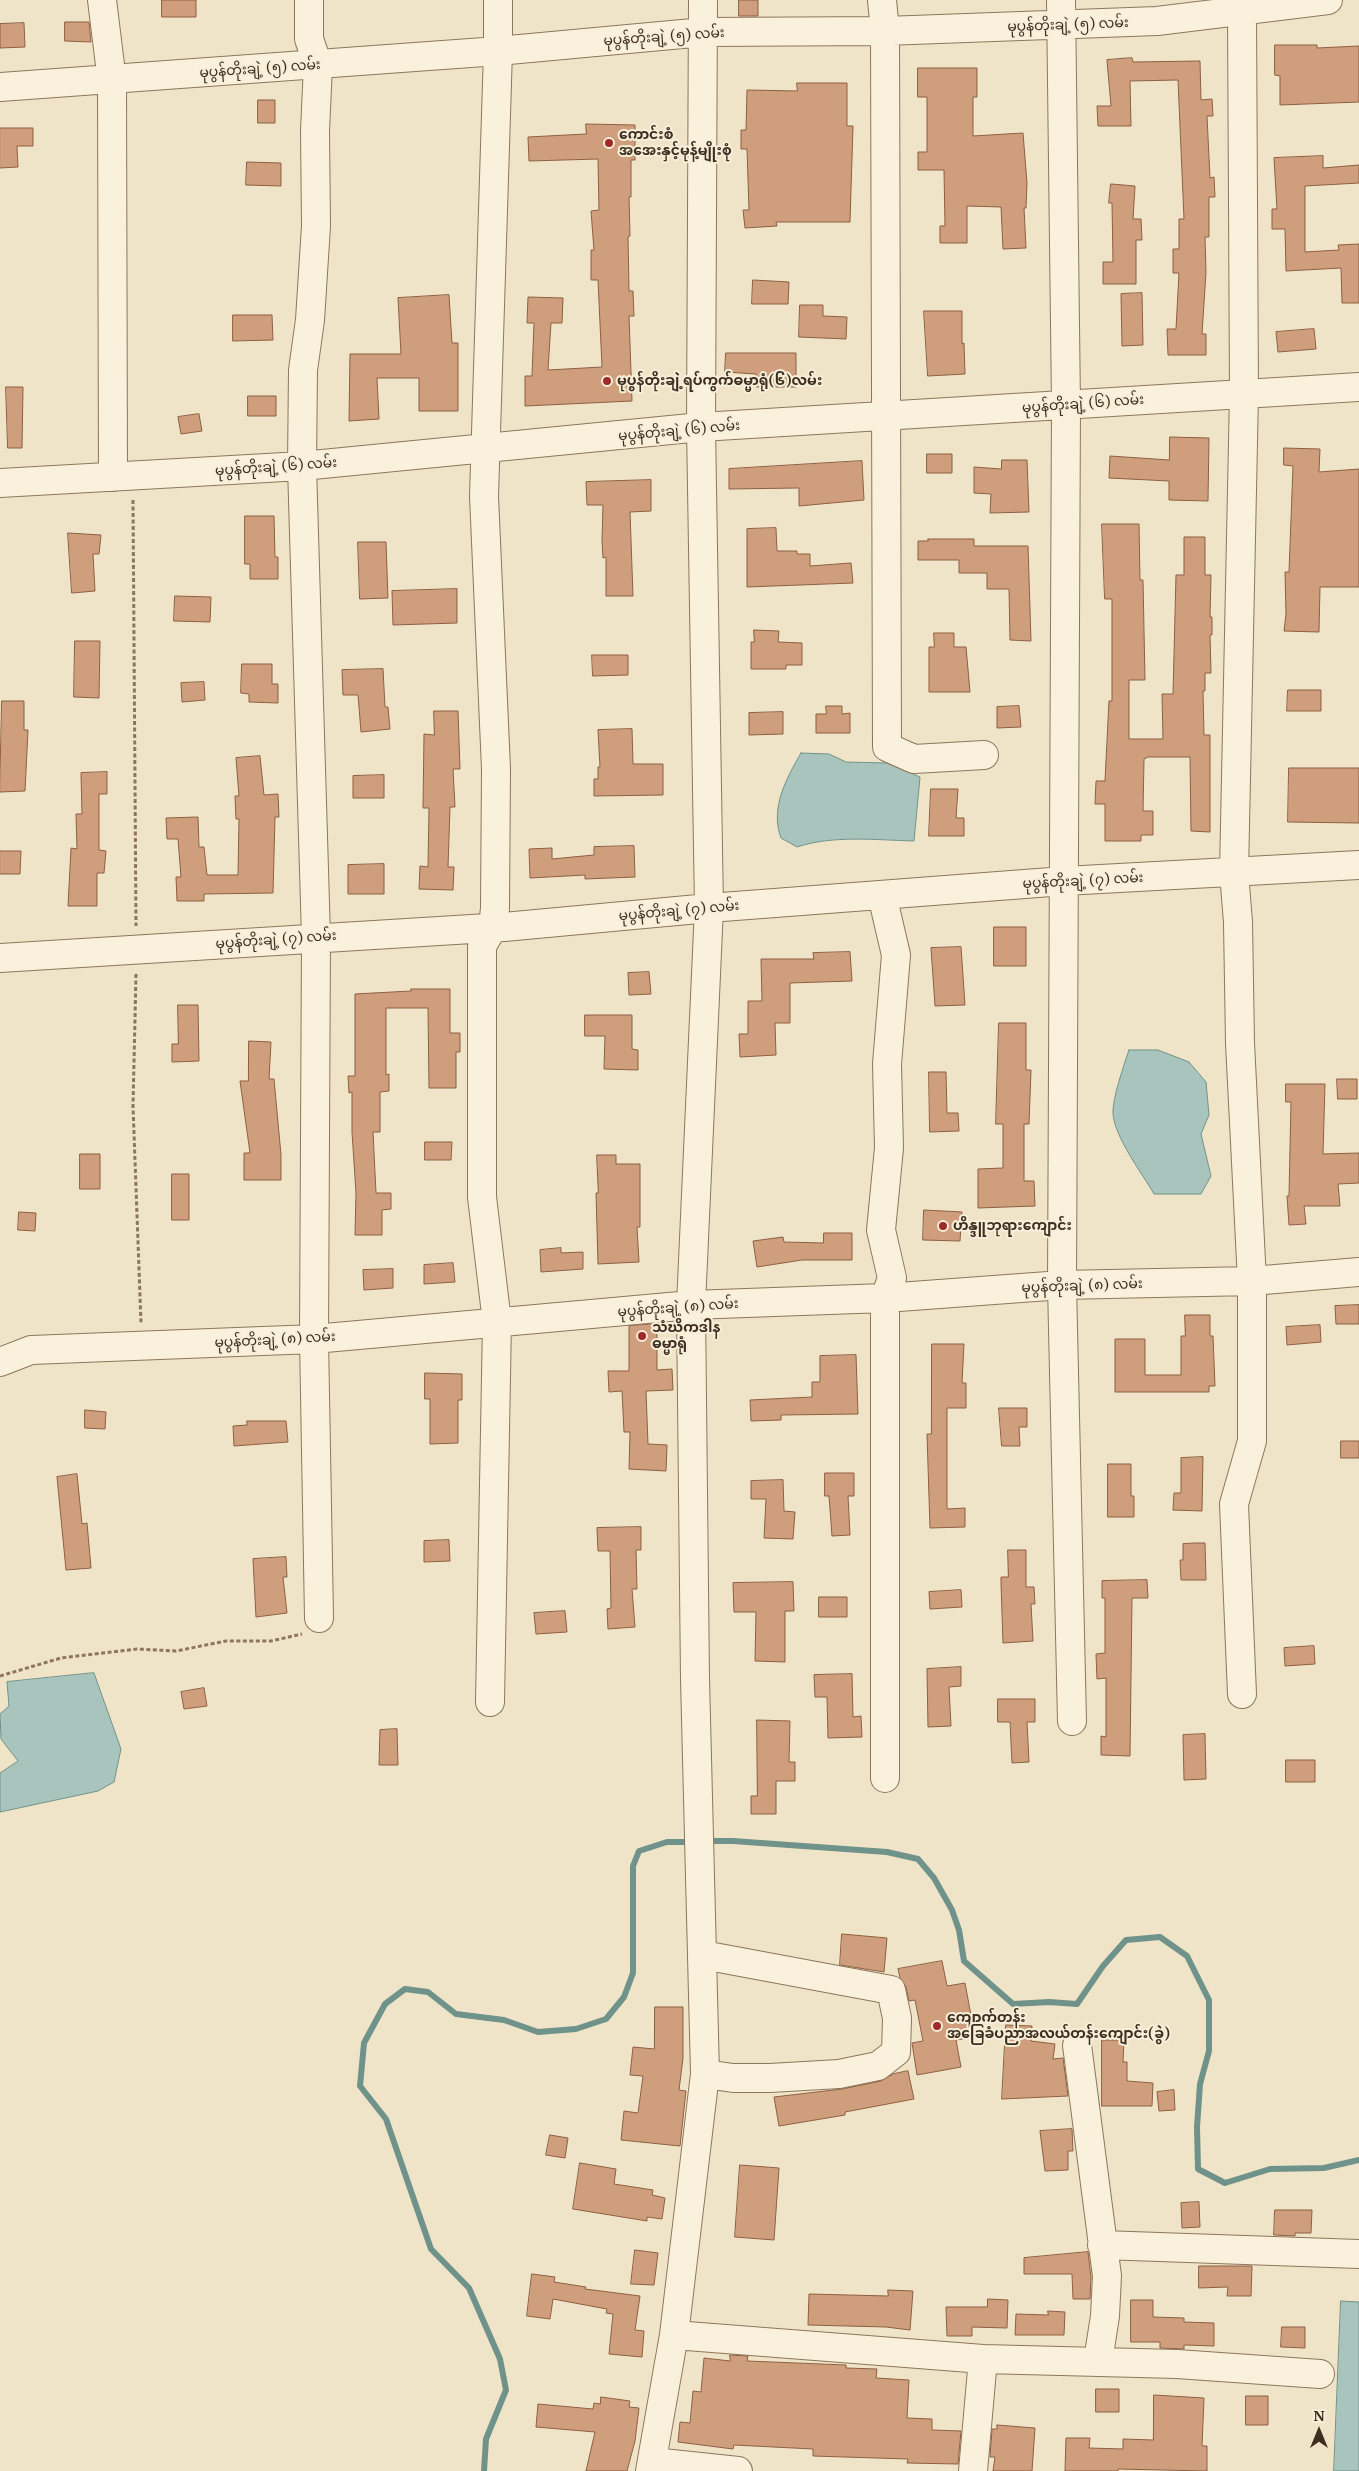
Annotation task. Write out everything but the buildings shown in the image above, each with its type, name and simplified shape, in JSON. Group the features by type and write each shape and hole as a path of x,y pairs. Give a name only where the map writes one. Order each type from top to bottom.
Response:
{"street":[{"path":"102,0 112,80 123,476"},
{"path":"309,0 309,39 318,65 315,131 316,226 310,320 303,370 302,466 316,937 314,1339 319,1618"},
{"path":"490,1702 497,1322 482,1197 482,946 493,927 496,769 485,544 485,449 498,0"},
{"path":"703,0 701,427 709,908 691,1305 705,2074 674,2335 652,2466 738,2471"},
{"path":"882,0 885,31 887,747 914,759 984,756"},
{"name":"မုပွန်တိုးချဲ့ (၅) လမ်း","path":"0,87 498,51 704,32 885,31 1061,13 1164,10 1242,12 1328,0"},
{"path":"1242,12 1244,394 1234,873 1238,922 1240,1043 1252,1281 1252,1440 1234,1504 1242,1694"},
{"path":"1061,13 1066,405 1062,1285 1072,1721"},
{"name":"မုပွန်တိုးချဲ့ (၆) လမ်း","path":"0,483 302,466 701,427 1359,387"},
{"name":"မုပွန်တိုးချဲ့ (၇) လမ်း","path":"0,958 493,927 709,908 1064,881 1359,865"},
{"path":"882,895 896,955 887,1064 889,1148 882,1230 892,1278 885,1298 885,1778"},
{"name":"မုပွန်တိုးချဲ့ (၈) လမ်း","path":"0,1362 31,1350 314,1339 691,1305 885,1298 1062,1285 1252,1281 1359,1272"},
{"path":"704,1955 891,1990 897,2018 896,2052 878,2066 838,2074 770,2078 733,2078 705,2074"},
{"path":"1077,2045 1107,2276 1105,2316 1098,2361"},
{"path":"1102,2245 1359,2254"},
{"path":"674,2335 983,2358 1177,2364 1320,2374"},
{"path":"973,2471 983,2358"}],"path":[{"path":"123,476 137,949 133,1106 142,1346"},
{"path":"0,1676 61,1658 137,1649 176,1651 226,1640 271,1640 300,1636 319,1618"}],"water":[{"path":"801,753 829,754 846,762 887,763 920,777 914,841 840,840 811,843 797,847 781,838 777,816 781,794"},
{"path":"1129,1050 1158,1050 1189,1062 1206,1082 1209,1115 1201,1134 1211,1176 1201,1194 1154,1194 1119,1134 1113,1108"},
{"path":"94,1673 121,1749 114,1782 98,1791 0,1812 0,1773 18,1761 1,1739 0,1714 9,1706 7,1682"},
{"path":"1341,2301 1359,2302 1359,2471 1334,2471"}],"waterway":[{"path":"705,1841 733,1841 887,1852 918,1859 934,1878 952,1910 959,1930 964,1961 1013,2004 1049,2002 1077,2004 1103,1966 1126,1940 1160,1937 1187,1956 1209,2000 1209,2051 1200,2084 1197,2127 1198,2169 1225,2183 1270,2169 1324,2168 1359,2160"},
{"path":"484,2471 486,2439 506,2390 500,2359 469,2288 431,2249 386,2119 360,2086 364,2043 385,2004 405,1989 428,1992 456,2014 504,2020 538,2032 576,2029 606,2019 624,1997 633,1973 633,1866 639,1851 667,1842 692,1842"}],"place":[{"name":"ကောင်းစံ အအေးနှင့်မုန့်မျိုးစုံ","path":"609,143"},
{"name":"မုပွန်တိုးချဲ့ရပ်ကွက်ဓမ္မာရုံ(၆)လမ်း","path":"607,381"},
{"name":"ဟိန္ဒူဘုရားကျောင်း","path":"943,1226"},
{"name":"သံဃိကဒါန ဓမ္မာရုံ","path":"642,1336"},
{"name":"ကျောက်တန်း အခြေခံပညာအလယ်တန်းကျောင်း(ခွဲ)","path":"937,2026"}]}
